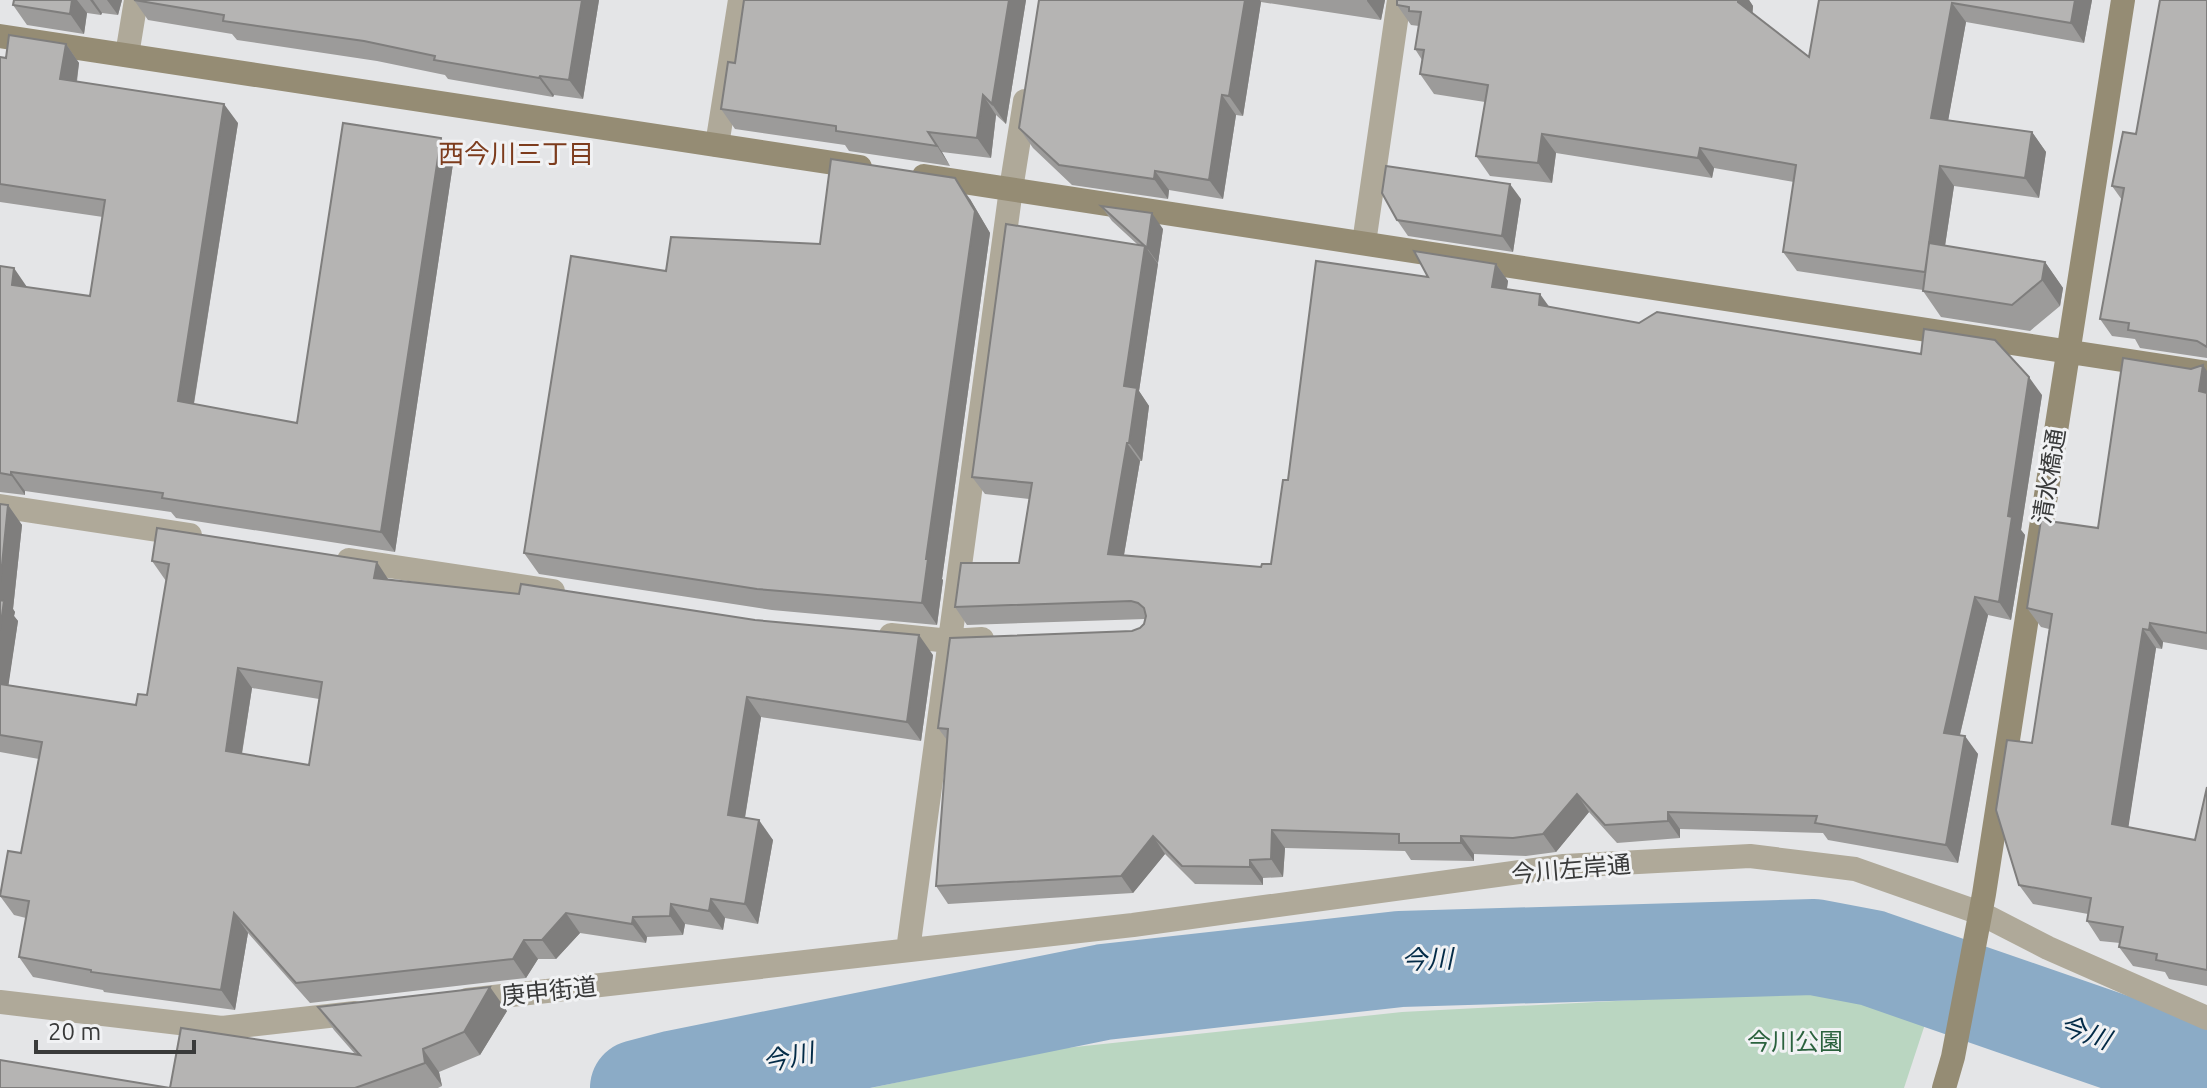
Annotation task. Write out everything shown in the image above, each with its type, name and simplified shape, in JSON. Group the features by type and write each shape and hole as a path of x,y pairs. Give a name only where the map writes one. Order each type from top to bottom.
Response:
{"street":[{"path":"127,55 136,0"},
{"path":"717,145 740,0"},
{"path":"1364,243 1399,0"},
{"name":"清水橋通","path":"1944,1088 1980,913 2123,0"},
{"path":"0,36 2207,373"},
{"path":"908,950 1028,79"},
{"path":"0,506 220,540"},
{"path":"330,557 582,596"},
{"path":"875,634 950,641 1010,639"},
{"name":"今川左岸通","path":"908,950 1133,925 1564,866 1750,856 1855,869 1980,913 2048,948 2207,1018"},
{"name":"庚申街道","path":"440,1004 908,950"},
{"path":"0,1002 222,1028 378,1011"}],"green space":[{"name":"今川公園","path":"1789,992 1930,1009 1904,1088 871,1088 1047,1050 1402,1012"}],"building":[{"path":"14,0 72,0 70,14 13,5"},
{"path":"134,0 582,0 569,80 539,78 434,60 435,56 364,41 223,21 224,15"},
{"path":"744,0 1009,0 992,104 983,95 977,138 928,132 937,146 836,131 836,126 721,109 728,62 735,63"},
{"path":"1039,0 1245,0 1229,96 1222,95 1209,180 1155,171 1154,179 1059,165 1019,128"},
{"path":"1397,0 1738,0 1809,57 1819,0 2075,0 2071,23 1952,3 1931,118 2032,132 2025,178 1940,166 1925,272 1783,252 1796,165 1700,148 1698,158 1542,134 1538,163 1476,156 1488,85 1420,74 1424,50 1415,49 1421,12 1397,5"},
{"path":"2160,0 2207,0 2207,347 2197,341 2128,330 2129,323 2100,319 2124,188 2112,186 2123,132 2136,134"},
{"path":"9,35 66,44 60,79 224,104 178,401 297,423 343,123 441,138 381,532 162,498 163,493 0,473 0,266 14,268 12,285 90,296 105,200 0,184 0,57 6,58"},
{"path":"831,159 955,178 975,211 922,603 757,589 524,553 571,256 666,271 671,237 820,244"},
{"path":"1386,166 1510,184 1502,236 1397,220 1382,193"},
{"path":"1101,206 1152,213 1147,248"},
{"path":"1006,224 1145,246 1124,386 1137,388 1108,554 1261,567 1262,564 1271,564 1283,480 1288,480 1316,261 1428,277 1414,251 1496,264 1492,287 1540,294 1539,305 1639,323 1657,312 1921,354 1924,329 1995,340 2029,377 2008,516 2012,517 1999,602 1975,597 1944,733 1965,736 1946,845 1815,823 1817,816 1668,812 1668,821 1605,825 1577,794 1543,834 1513,838 1461,836 1461,843 1399,843 1399,834 1272,830 1271,859 1250,860 1250,867 1182,866 1153,836 1121,876 936,886 948,729 938,728 950,638 1132,631 1144,624 1146,616 1144,608 1131,601 955,607 961,563 1019,563 1032,483 972,477"},
{"path":"1929,243 2045,262 2042,280 2012,305 1923,291"},
{"path":"2123,358 2191,369 2203,365 2199,391 2207,393 2207,633 2150,623 2149,630 2143,629 2112,824 2195,840 2207,787 2207,970 2156,960 2157,954 2119,947 2123,927 2087,921 2091,898 2019,885 1996,810 2007,740 2032,743 2052,614 2027,608 2041,520 2098,528"},
{"path":"0,504 8,505 0,585"},
{"path":"157,528 377,562 374,578 519,594 521,584 755,620 919,635 907,722 747,697 728,815 759,820 745,904 711,899 709,911 671,904 670,916 633,917 632,924 566,913 542,940 524,940 513,959 296,983 234,913 221,990 91,972 19,957 29,901 0,896 8,851 21,853 42,742 0,735 0,684 136,705 138,694 147,695 169,564 152,561","holes":["238,668 322,682 309,765 226,751"]},
{"path":"0,600 4,601 0,630"},
{"path":"490,987 464,1032 423,1049 425,1063 355,1088 170,1088 181,1028 360,1055 318,1007"},
{"path":"0,1060 170,1088 0,1088"}],"waterway":[{"name":"今川","path":"638,1088 1104,992 1400,959 1814,947 1872,958 2207,1074"}],"district":[{"name":"西今川三丁目","path":"516,153"}]}
